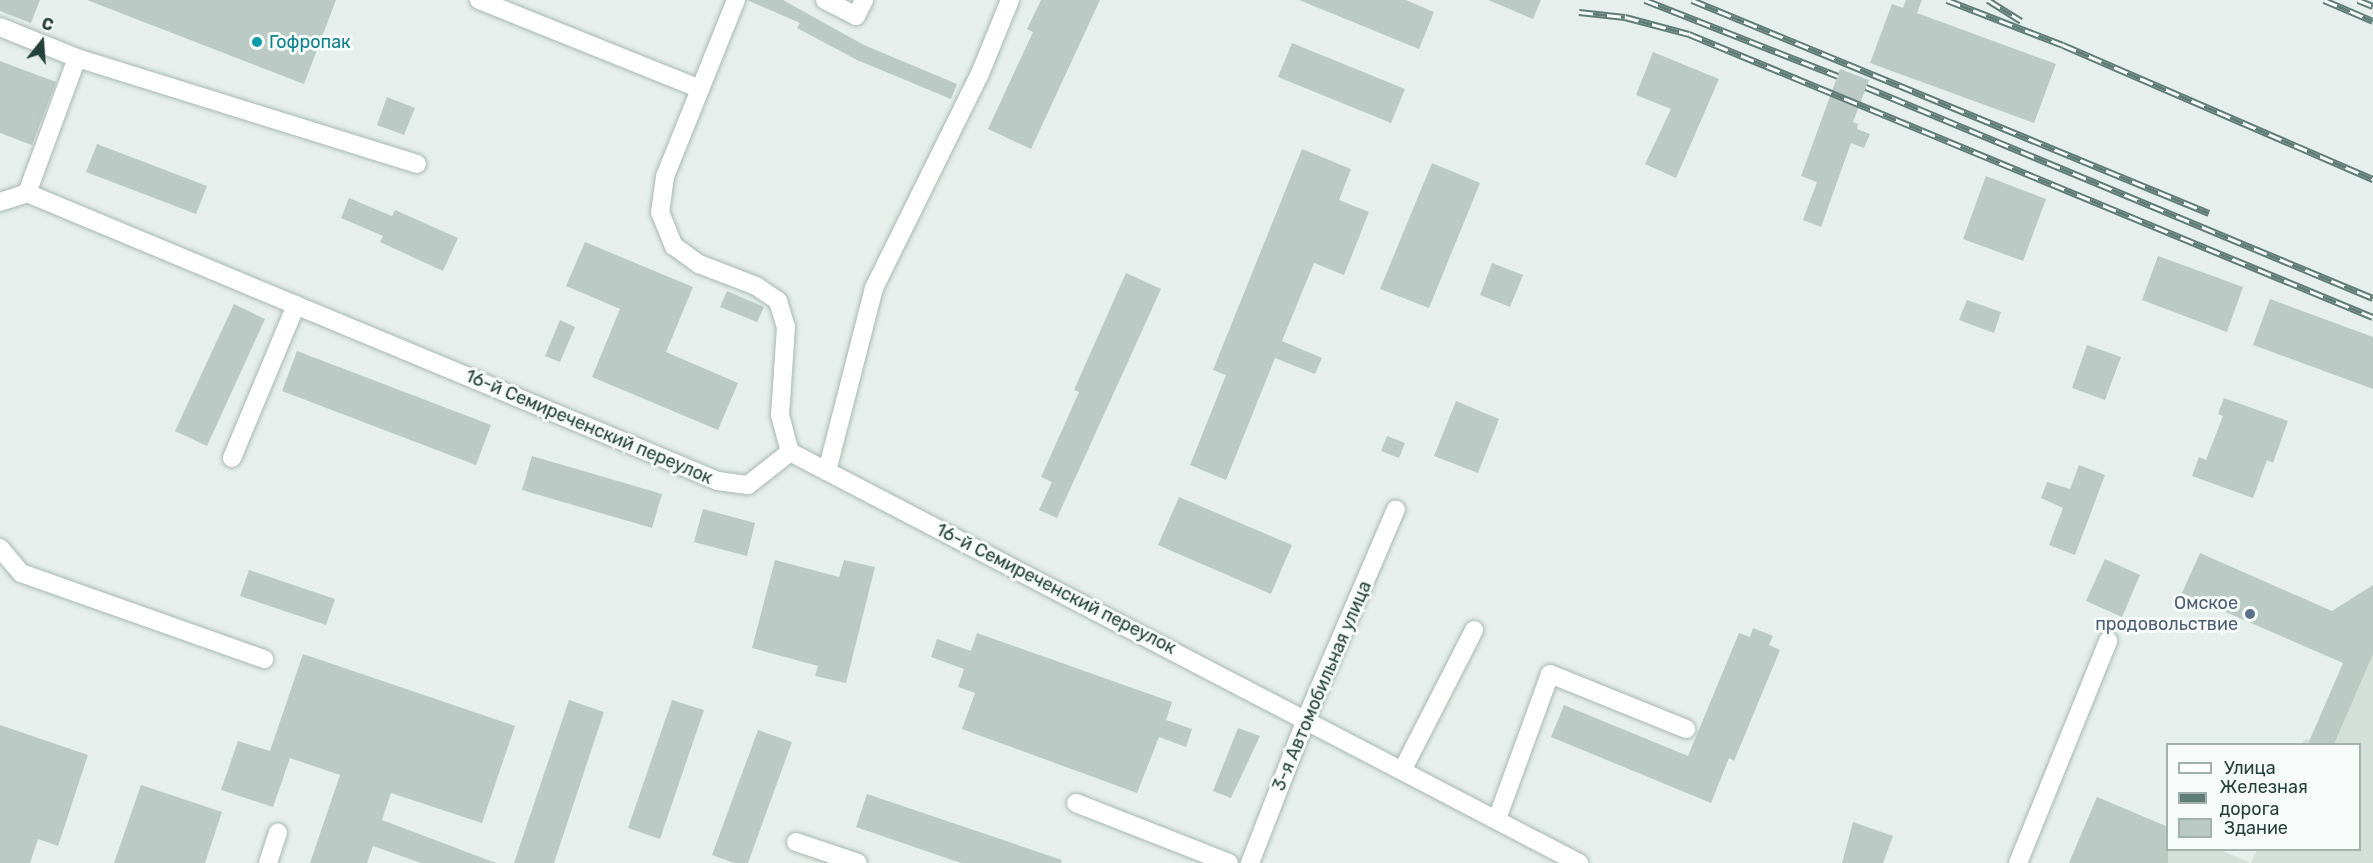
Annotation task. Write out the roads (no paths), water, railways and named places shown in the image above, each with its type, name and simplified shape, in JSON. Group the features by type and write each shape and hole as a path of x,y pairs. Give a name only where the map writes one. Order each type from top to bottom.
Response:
{"street":[{"path":"479,0 700,89"},
{"path":"736,0 665,177 660,213 674,246 699,264 756,286 778,301 786,327 780,415 790,452"},
{"path":"825,0 856,16 864,0"},
{"path":"827,471 874,288 979,76 1010,0"},
{"path":"0,27 77,58 417,164"},
{"path":"0,202 27,193 77,58"},
{"name":"16-й Семиреченский переулок","path":"27,193 718,481 748,485 790,452 1403,769 1579,863"},
{"path":"232,458 296,305"},
{"name":"3-я Автомобильная улица","path":"1250,863 1306,719 1396,509"},
{"path":"0,548 21,573 264,659"},
{"path":"1403,769 1474,630"},
{"path":"2018,863 2108,641"},
{"path":"1497,819 1550,674 1686,729"},
{"path":"1076,803 1229,863"},
{"path":"268,863 278,833"},
{"path":"796,842 858,863"}],"railway":[{"path":"1645,0 1838,76"},
{"path":"1692,0 2209,213"},
{"path":"1947,0 2063,45 2373,179"},
{"path":"1988,0 2021,21"},
{"path":"2324,0 2373,21"},
{"path":"2358,0 2373,6"},
{"path":"1579,12 1625,17 1689,34 2373,317"},
{"path":"1866,87 2373,298"}],"place":[{"name":"Гофропак","path":"257,42"},
{"name":"Омское продовольствие","path":"2250,614"}]}
